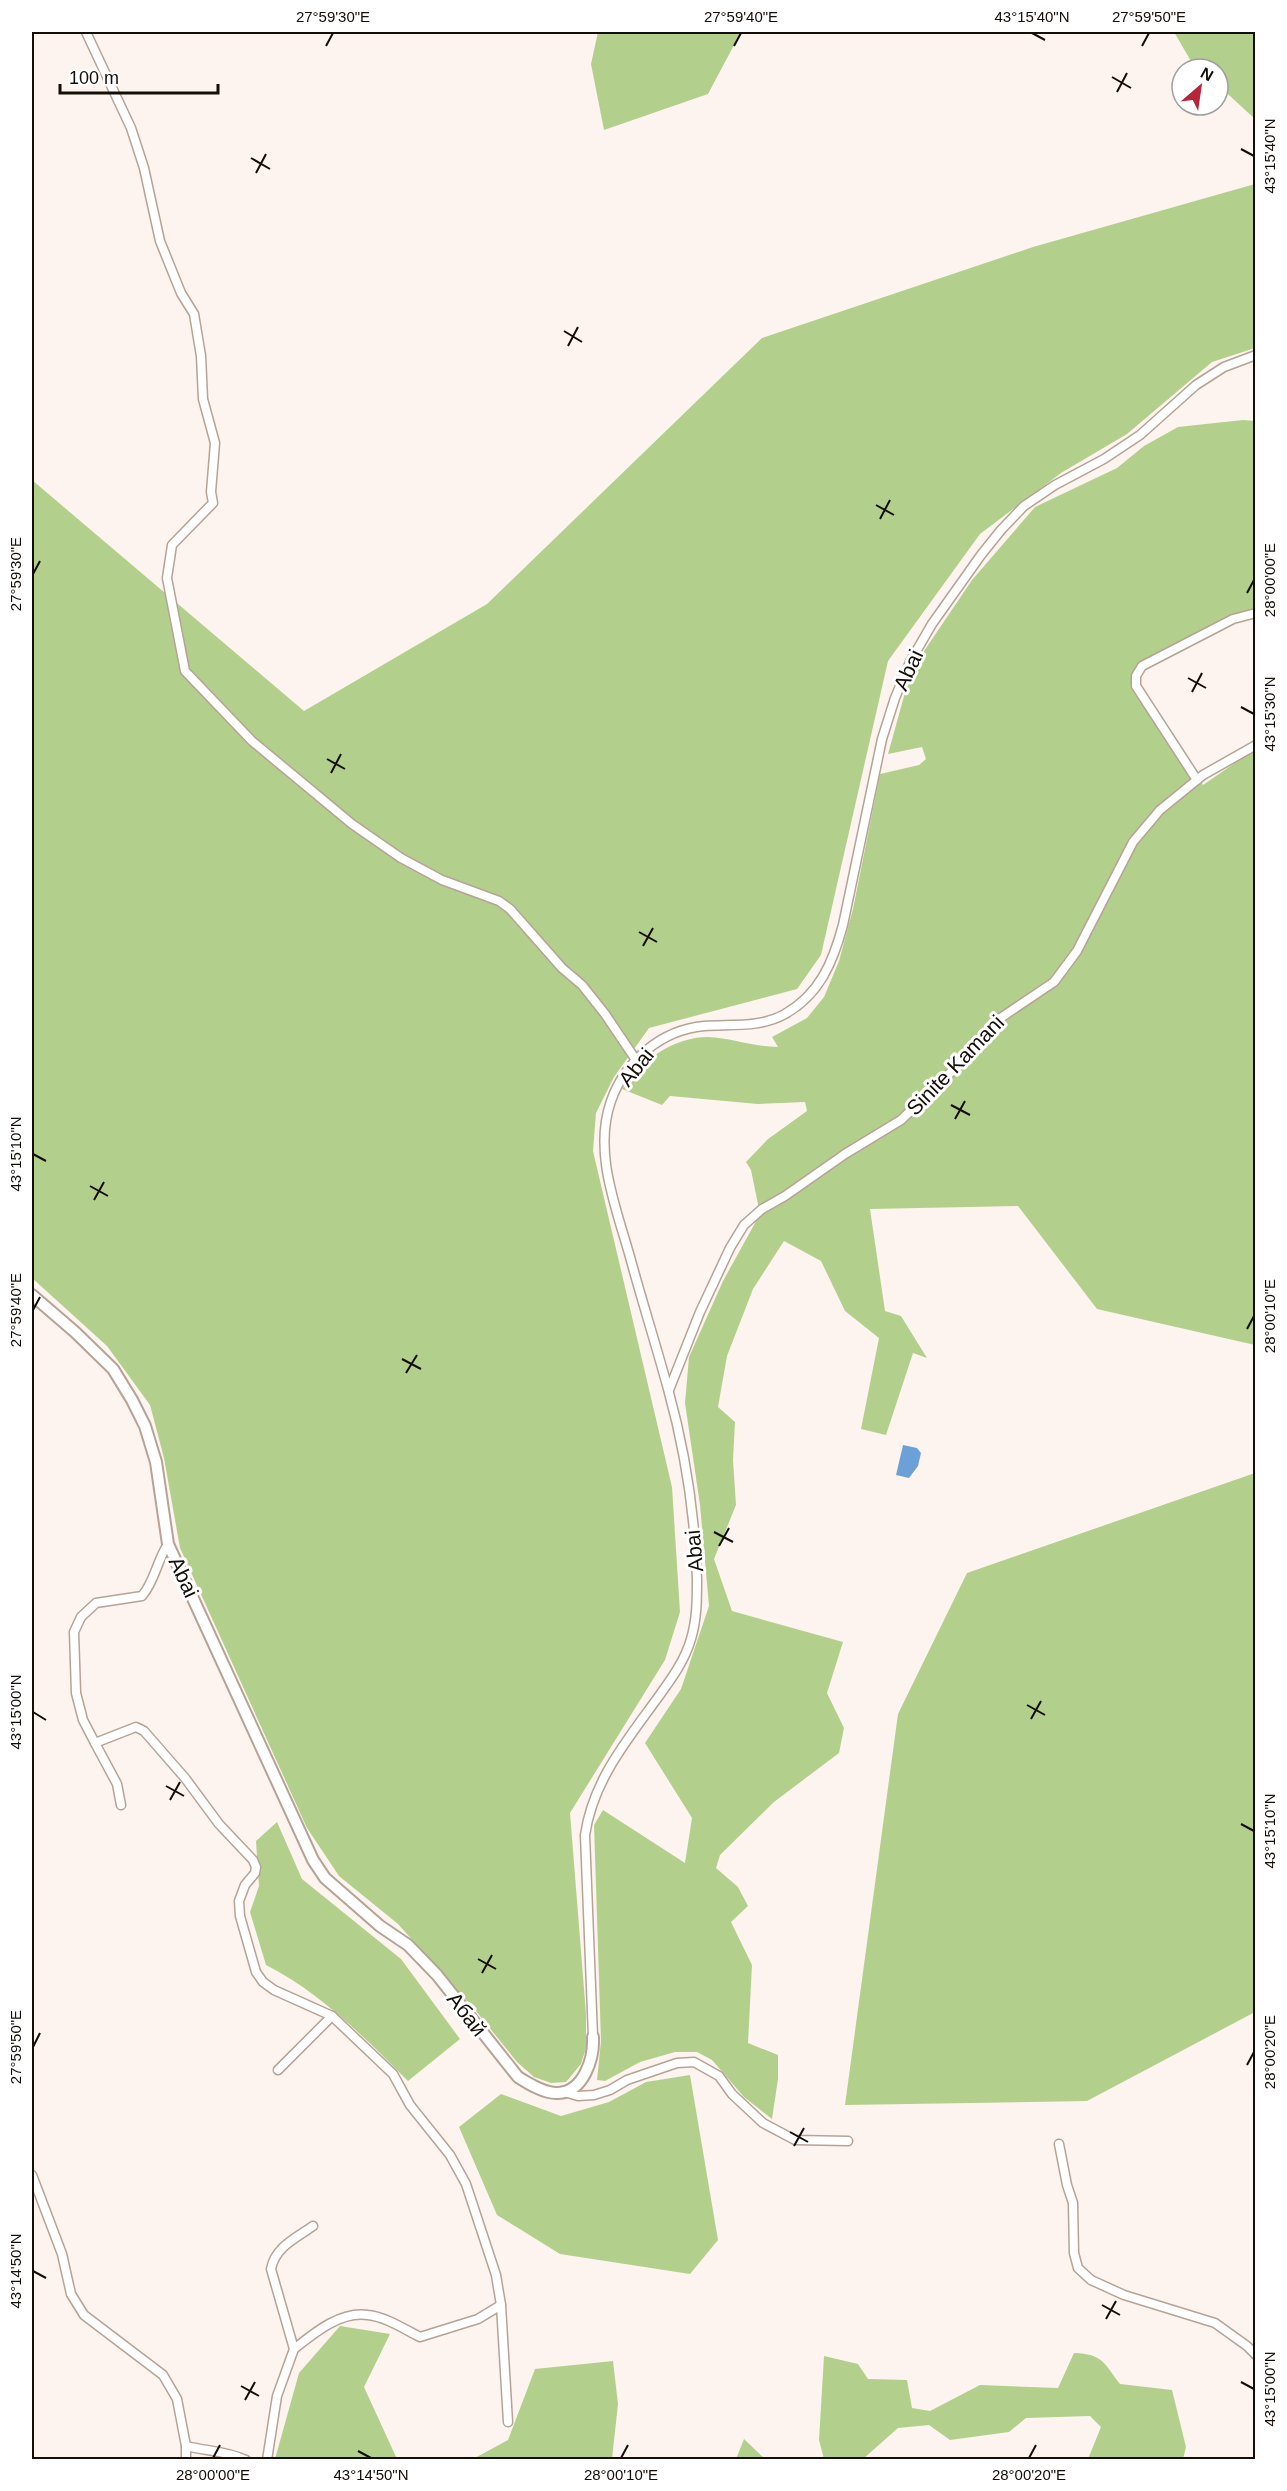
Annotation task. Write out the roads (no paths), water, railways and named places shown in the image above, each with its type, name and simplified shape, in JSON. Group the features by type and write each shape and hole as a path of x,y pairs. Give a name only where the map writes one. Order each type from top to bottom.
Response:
{"street":[{"path":"86,32 131,128 144,168 160,242 181,293 194,314 201,356 203,399 214,443 211,492 213,502 172,545 167,578 185,671 252,741 352,824 400,858 442,880 493,898 510,909 562,968 582,985 636,1060"},
{"name":"Abai","path":"593,2037 585,1835 588,1813 598,1787 614,1759 678,1669 691,1639 697,1608 697,1576 691,1507 682,1449 669,1391 610,1188 604,1152 606,1123 611,1101 621,1079 636,1060 656,1042 678,1032 704,1026 741,1026 783,1015 815,990 826,974 841,934 882,739 895,698 910,662 932,624 994,538 1024,506 1140,435 1196,385 1224,367 1256,355"},
{"path":"1197,780 1136,686 1136,676 1142,666 1233,620 1256,613"},
{"name":"Sinite Kamani","path":"669,1391 700,1312 730,1248 744,1225 762,1209 901,1120 974,1050 996,1021 1006,1012 1054,982 1077,951 1132,842 1161,810 1197,780 1256,745"},
{"name":"Abai","path":"32,1295 75,1332 112,1369 132,1400 145,1426 156,1462 168,1544"},
{"path":"121,1805 117,1784 83,1720 76,1693 74,1632 81,1617 96,1603 142,1596 148,1589 161,1554 168,1544"},
{"name":"Абай","path":"168,1544 313,1860 325,1878 380,1926 415,1952 437,1975 518,2077 555,2094 564,2092"},
{"path":"95,1743 136,1727 144,1731 185,1778 219,1824 253,1860 256,1867 239,1901 240,1916 256,1972 263,1982 274,1990 332,2016 393,2074 410,2104 450,2155 466,2184 496,2274 501,2305 508,2422"},
{"path":"278,2070 332,2016"},
{"path":"564,2092 579,2082 589,2067 594,2047 593,2037"},
{"path":"564,2092 578,2096 594,2095 610,2090 627,2080 677,2063 694,2062 719,2076 732,2094 764,2123 795,2140 848,2140"},
{"path":"1059,2144 1066,2185 1073,2203 1074,2253 1078,2268 1091,2280 1124,2295 1215,2323 1256,2355"},
{"path":"32,2175 62,2254 71,2294 84,2315 163,2375 177,2399 186,2446 186,2460"},
{"path":"294,2349 271,2269 273,2257 280,2248 313,2226"},
{"path":"267,2460 277,2396 294,2349 317,2330 340,2319 367,2314 387,2320 420,2337 478,2319 501,2305"},
{"path":"186,2446 231,2453 246,2460"}],"water":[{"path":"903,1445 917,1448 921,1453 918,1466 909,1478 896,1475"}]}
